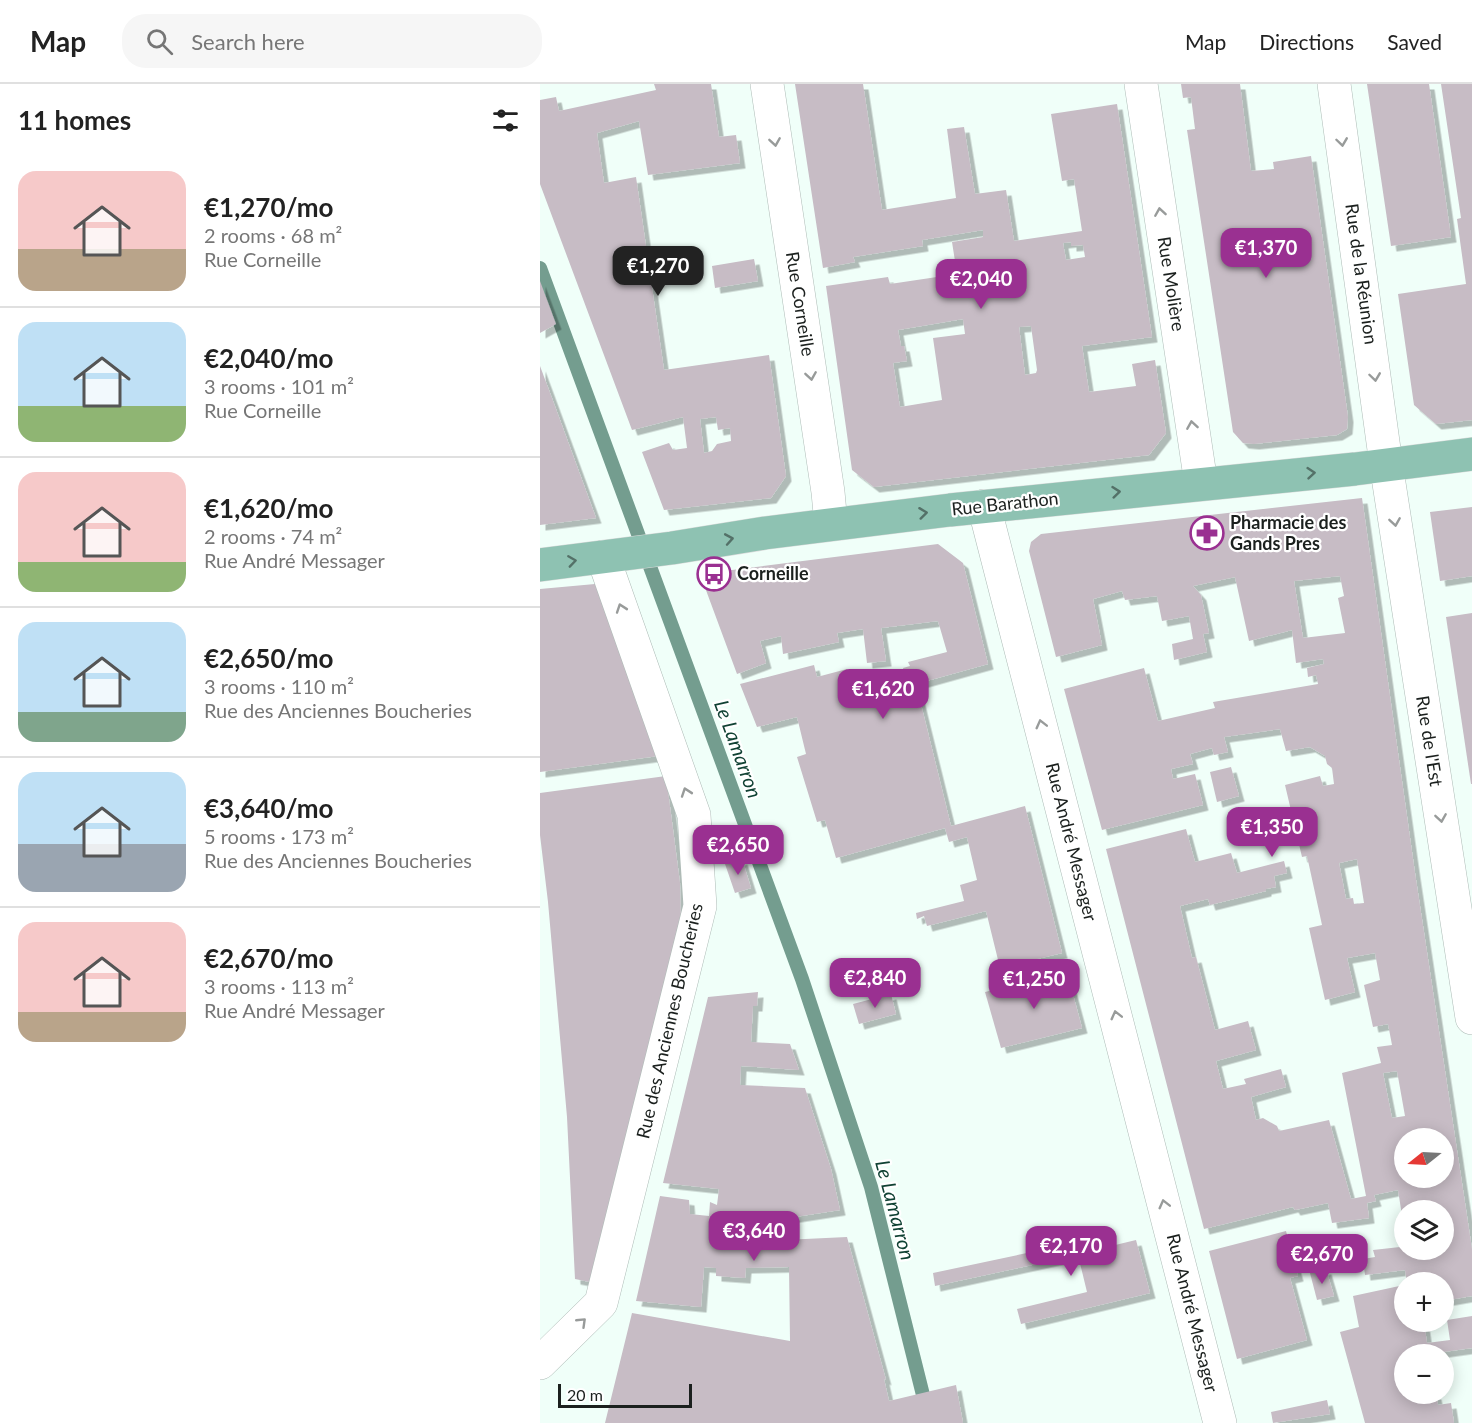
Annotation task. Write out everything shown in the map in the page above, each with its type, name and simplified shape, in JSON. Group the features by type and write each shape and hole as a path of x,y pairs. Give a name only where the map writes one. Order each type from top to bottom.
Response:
{"main road":[{"name":"Rue Barathon","path":"540,565 672,549 831,524 1472,454"}],"street":[{"name":"Rue Corneille","path":"767,84 831,524"},
{"name":"Rue Molière","path":"1141,84 1201,483"},
{"name":"Rue de la Réunion","path":"1334,84 1386,464"},
{"name":"Rue de l'Est","path":"1386,464 1472,1018"},
{"name":"Rue André Messager","path":"984,506 1220,1423"},
{"name":"Rue des Anciennes Boucheries","path":"540,1363 601,1303 700,906 694,815 603,557"}],"building":[{"path":"654,84 711,84 719,137 736,135 740,163 648,175 639,121 597,133 604,183 636,177 664,370 769,355 786,476 771,498 664,510 642,452 669,443 673,450 687,448 683,417 632,430 540,184 540,100 556,97 559,111 656,90","holes":["716,417 718,430 730,428 731,441 717,444 712,451 704,453 700,419"]},
{"path":"795,84 863,84 882,210 956,198 947,129 964,127 975,194 1006,190 1014,241 1082,231 1074,179 1062,181 1051,114 1117,104 1152,337 1082,346 1089,392 1136,386 1132,364 1155,360 1166,433 1149,455 874,487 852,470 826,286 888,277 890,284 957,274 952,242 983,237 983,230 922,240 923,246 853,257 855,262 823,268","holes":["1071,242 1071,246 1083,245 1085,257 1066,260 1063,243","963,319 965,334 933,338 942,400 900,407 893,363 907,361 898,330","1031,326 1036,373 1025,375 1019,327"]},
{"path":"1181,84 1240,84 1251,171 1274,169 1273,162 1311,156 1348,417 1347,429 1337,435 1254,444 1243,443 1233,432 1187,130 1195,129 1191,97 1183,98"},
{"path":"1367,84 1429,84 1451,237 1391,246"},
{"path":"1441,84 1472,84 1472,420 1436,424 1414,405 1398,294 1466,284 1457,219 1461,218"},
{"path":"754,259 758,281 715,288 712,266"},
{"path":"540,281 556,324 540,333"},
{"path":"540,366 553,401 596,518 540,525"},
{"path":"1362,498 1454,1128 1394,1128 1394,1188 1454,1188 1454,1130 1472,1249 1472,1296 1454,1299 1454,1272 1405,1272 1405,1270 1365,1275 1363,1259 1375,1257 1373,1250 1394,1248 1394,1260 1454,1260 1454,1200 1400,1200 1398,1190 1374,1195 1376,1201 1367,1203 1369,1218 1332,1223 1328,1203 1295,1210 1293,1207 1204,1229 1106,849 1186,829 1195,862 1231,853 1237,873 1284,861 1287,873 1274,876 1276,887 1210,905 1208,899 1180,906 1192,958 1196,957 1215,1030 1248,1021 1256,1050 1216,1061 1223,1089 1246,1084 1244,1079 1281,1069 1286,1087 1251,1097 1256,1120 1263,1118 1277,1126 1279,1131 1329,1120 1351,1199 1366,1196 1342,1073 1381,1063 1377,1047 1392,1045 1388,1024 1373,1027 1364,985 1380,980 1375,953 1347,958 1355,992 1325,1000 1309,928 1322,925 1307,856 1302,857 1285,785 1320,776 1323,786 1334,784 1332,768 1327,764 1325,756 1310,747 1286,751 1280,729 1224,737 1228,752 1214,755 1212,748 1190,754 1193,764 1171,769 1173,779 1195,774 1203,805 1102,830 1064,689 1144,668 1158,721 1215,708 1213,702 1318,684 1316,675 1308,677 1307,668 1324,664 1323,659 1296,663 1292,630 1249,641 1235,577 1193,586 1201,595 1209,633 1203,634 1207,652 1174,660 1172,644 1193,639 1189,616 1162,621 1157,596 1125,600 1122,591 1093,599 1102,645 1056,657 1029,551 1031,542 1041,534","holes":["1340,576 1344,596 1338,598 1345,633 1303,638 1294,581","1357,859 1364,903 1354,904 1353,898 1346,899 1339,863","1397,1071 1405,1116 1392,1118 1383,1073"]},
{"path":"1472,507 1472,576 1440,581 1430,512"},
{"path":"938,544 963,563 988,664 916,684 951,826 1025,806 1062,953 1000,968 986,911 927,926 924,916 917,919 916,913 964,901 960,885 977,880 967,837 949,842 945,828 836,858 825,820 817,822 797,757 806,754 797,717 757,727 740,684 814,665 817,677 847,669 854,701 908,686 903,668 910,666 908,662 947,652 938,621 881,628 886,661 867,663 863,629 837,633 839,642 783,654 781,636 760,641 766,663 737,674 700,574"},
{"path":"595,584 658,756 540,772 540,589"},
{"path":"1472,613 1472,784 1471,784 1446,617"},
{"path":"1231,767 1239,796 1217,802 1210,772"},
{"path":"666,776 680,883 681,930 641,1101 634,1101 635,1124 595,1283 575,1279 567,1117 540,835 540,793"},
{"path":"742,859 751,888 735,893 725,864"},
{"path":"1067,972 1082,1028 1001,1048 985,992"},
{"path":"758,992 757,1006 753,1006 751,1042 790,1044 799,1070 741,1066 740,1085 805,1088 831,1169 840,1210 782,1219 762,1219 763,1241 847,1237 886,1380 884,1379 889,1401 956,1385 963,1423 605,1423 632,1313 790,1341 789,1267 746,1268 745,1278 716,1276 716,1268 704,1267 701,1307 636,1301 660,1196 689,1200 690,1214 709,1216 710,1202 717,1205 719,1189 663,1183 708,997"},
{"path":"891,994 896,1014 859,1024 853,1004"},
{"path":"1286,1231 1298,1276 1290,1278 1307,1340 1237,1359 1209,1251"},
{"path":"1136,1240 1150,1293 1021,1324 1017,1309 1087,1292 1078,1254"},
{"path":"1074,1243 1078,1255 935,1286 933,1273"},
{"path":"1347,1249 1350,1262 1337,1266 1334,1252"},
{"path":"1326,1269 1334,1296 1317,1300 1310,1273"},
{"path":"1394,1287 1394,1332 1425,1332 1427,1343 1450,1340 1449,1332 1454,1332 1454,1319 1472,1316 1472,1348 1454,1350 1454,1344 1394,1344 1394,1404 1451,1404 1454,1423 1365,1423 1340,1332 1359,1327 1353,1296"},
{"path":"1327,1400 1330,1414 1273,1423 1271,1412"}],"waterway":[{"name":"Le Lamarron","path":"540,268 802,979 871,1187 930,1423"}],"place":[{"name":"Pharmacie des Gands Pres","path":"1207,533"},
{"name":"Corneille","path":"714,574"}]}
